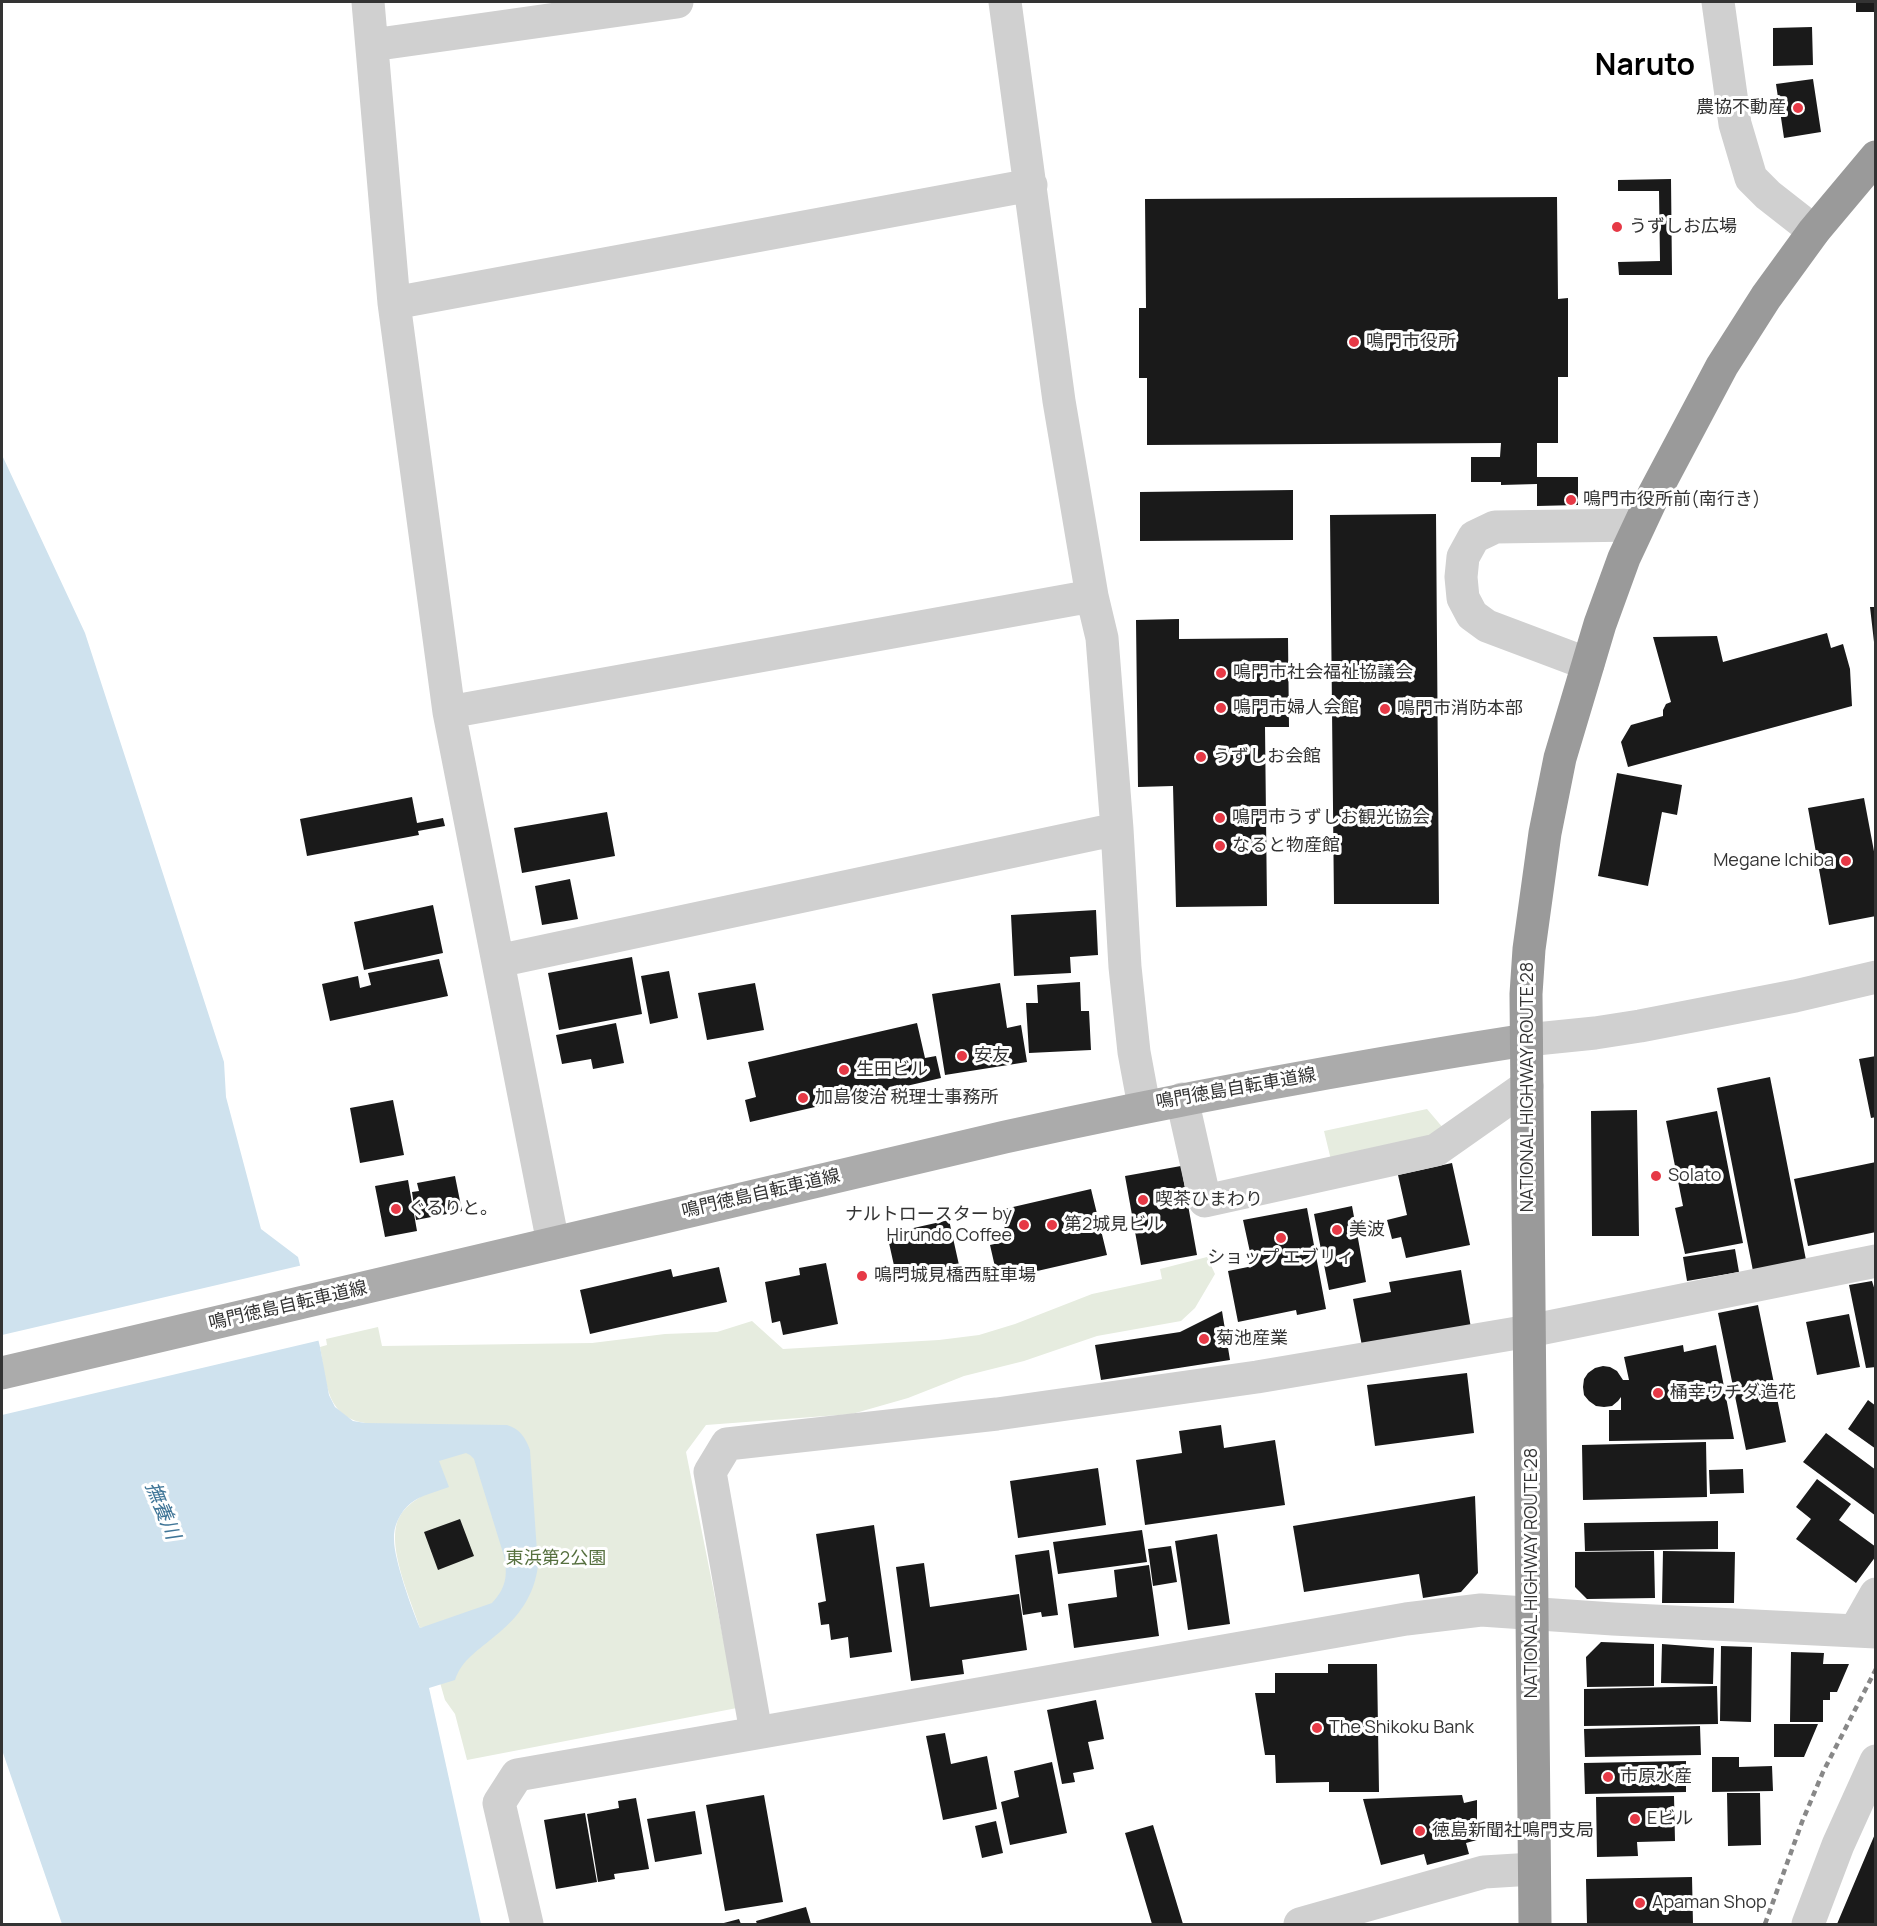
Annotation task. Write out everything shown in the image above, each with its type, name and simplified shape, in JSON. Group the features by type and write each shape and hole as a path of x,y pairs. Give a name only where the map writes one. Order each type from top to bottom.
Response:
{"highway":[{"name":"NATIONAL HIGHWAY ROUTE 28","path":"1535,1924 1526,994 1528,949 1545,834 1560,758 1588,664 1624,558 1654,494 1722,366 1766,297 1814,231 1875,157"}],"main road":[{"name":"鳴門徳島自転車道線","path":"2,1373 1144,1106 1399,1060 1526,1040"}],"street":[{"path":"368,2 394,303 449,712 553,1243"},
{"path":"372,45 677,2"},
{"path":"1005,2 1059,401 1092,596 1102,638 1125,967 1134,1052 1144,1106"},
{"path":"1718,2 1735,124 1751,178 1768,195 1814,231"},
{"path":"394,303 1031,185"},
{"path":"1588,664 1487,626 1472,615 1463,598 1461,577 1463,557 1474,537 1494,527 1639,525"},
{"path":"449,712 1092,596"},
{"path":"498,961 1117,829"},
{"path":"1526,1040 1640,1026 1795,996 1875,977"},
{"path":"1182,1100 1205,1201 1436,1150 1527,1086"},
{"path":"756,1732 710,1472 727,1444 997,1414 1257,1377 1529,1331 1875,1261"},
{"path":"526,1924 499,1803 517,1775 1406,1619 1481,1610 1865,1632 1875,1594"},
{"path":"1808,1924 1843,1834 1875,1761"},
{"path":"1300,1924 1484,1872 1533,1869"}],"green space":[{"path":"1427,1109 1444,1129 1429,1145 1331,1160 1324,1131"},
{"name":"東浜第2公園","path":"1207,1257 1215,1274 1195,1308 1181,1321 1097,1336 1024,1361 964,1376 908,1398 852,1414 706,1425 686,1452 737,1708 467,1760 455,1714 445,1700 424,1627 420,1628 405,1587 397,1555 396,1527 400,1516 420,1497 365,1423 342,1413 335,1405 326,1384 320,1347 327,1345 326,1339 378,1327 382,1346 592,1343 665,1334 717,1332 752,1321 783,1349 939,1340 979,1335 1015,1324 1092,1294 1162,1279 1160,1269"}],"water":[{"name":"撫養川","path":"2,455 85,633 224,1062 226,1097 261,1229 298,1257 329,1395 335,1407 353,1421 507,1425 519,1431 530,1450 538,1566 529,1596 504,1629 462,1666 455,1680 429,1688 481,1924 62,1924 2,1750","holes":["466,1453 474,1459 504,1556 505,1581 492,1603 420,1628 397,1559 394,1540 396,1525 407,1507 415,1500 449,1487 439,1461"]}],"pier":[{"path":"303,1265 321,1340 2,1415 2,1335"}],"building":[{"path":"1856,2 1876,2 1876,12 1856,12"},
{"path":"1812,27 1813,65 1773,66 1773,28"},
{"path":"1813,79 1821,132 1784,138 1776,84"},
{"path":"1671,179 1672,275 1619,275 1618,262 1660,261 1659,191 1618,191 1618,180"},
{"name":"鳴門市役所","path":"1557,197 1558,299 1568,298 1568,377 1558,377 1558,443 1537,443 1537,477 1578,477 1578,505 1537,506 1537,484 1501,485 1501,482 1471,482 1471,457 1500,457 1501,443 1147,445 1147,378 1139,378 1139,308 1146,308 1145,199"},
{"path":"1293,490 1293,540 1140,541 1140,492"},
{"path":"1436,514 1439,904 1334,904 1330,515"},
{"path":"1870,607 1876,607 1876,642 1874,642"},
{"name":"うずしお会館","path":"1179,619 1179,639 1288,638 1289,727 1265,727 1267,906 1176,907 1173,786 1138,787 1136,620"},
{"path":"1827,633 1831,648 1843,644 1850,669 1852,706 1628,767 1621,742 1631,725 1663,716 1666,704 1671,702 1653,637 1717,636 1723,662"},
{"path":"1617,773 1682,785 1677,815 1662,812 1648,886 1598,876"},
{"path":"412,797 417,823 443,818 445,826 418,831 419,835 307,856 300,819"},
{"path":"1864,798 1876,862 1876,916 1829,925 1808,808"},
{"path":"607,812 615,856 522,873 514,828"},
{"path":"570,879 578,919 542,925 535,886"},
{"path":"433,905 443,953 364,970 354,922"},
{"path":"1096,910 1098,955 1070,957 1071,973 1014,976 1011,915"},
{"path":"632,957 642,1014 559,1030 548,973"},
{"path":"439,959 448,996 330,1021 322,984 358,976 360,988 371,985 368,973"},
{"path":"669,971 678,1018 650,1024 641,976"},
{"path":"1080,982 1081,1011 1089,1011 1091,1050 1029,1053 1026,1003 1038,1003 1037,985"},
{"path":"755,983 764,1030 707,1040 698,993"},
{"path":"1000,983 1007,1028 1021,1025 1027,1062 945,1075 932,994"},
{"path":"616,1023 624,1063 593,1069 591,1059 562,1064 556,1035"},
{"name":"生田ビル","path":"917,1023 925,1058 936,1056 941,1078 750,1122 745,1100 756,1097 748,1062"},
{"path":"1876,1056 1876,1117 1871,1118 1859,1059"},
{"path":"1770,1077 1806,1260 1753,1271 1717,1088"},
{"path":"393,1100 404,1155 360,1163 350,1108"},
{"path":"1637,1110 1639,1236 1592,1236 1591,1111"},
{"path":"1717,1111 1743,1243 1685,1254 1675,1208 1683,1206 1666,1121"},
{"path":"1876,1162 1876,1232 1808,1246 1794,1179"},
{"path":"1452,1163 1470,1245 1406,1258 1401,1237 1392,1239 1387,1220 1407,1215 1398,1175"},
{"path":"1181,1166 1197,1255 1141,1265 1125,1176"},
{"path":"455,1176 462,1211 416,1220 412,1192 419,1191 417,1183"},
{"path":"408,1180 417,1231 385,1237 375,1186"},
{"name":"第2城見ビル","path":"1091,1189 1107,1255 998,1280 990,1245 1008,1241 1000,1210"},
{"path":"1352,1206 1366,1282 1329,1290 1314,1214"},
{"path":"1307,1208 1326,1309 1297,1315 1296,1310 1238,1322 1228,1271 1253,1266 1243,1220"},
{"path":"949,1220 959,1265 897,1279 887,1234"},
{"path":"1735,1249 1739,1272 1687,1281 1683,1257"},
{"path":"826,1263 838,1324 783,1335 780,1321 772,1323 765,1282 800,1275 799,1268"},
{"path":"719,1267 727,1302 590,1334 580,1290 671,1269 673,1277"},
{"path":"1461,1270 1471,1328 1362,1346 1353,1299 1391,1292 1389,1282"},
{"path":"1872,1281 1876,1294 1876,1367 1866,1368 1849,1285"},
{"path":"1758,1305 1786,1442 1746,1450 1718,1313"},
{"path":"1222,1311 1230,1360 1101,1380 1095,1345 1180,1332"},
{"path":"1849,1314 1860,1367 1817,1375 1806,1322"},
{"path":"1683,1345 1684,1352 1716,1345 1734,1439 1609,1441 1609,1410 1621,1410 1621,1397 1612,1406 1604,1407 1596,1406 1589,1401 1584,1395 1583,1387 1588,1373 1595,1368 1610,1367 1617,1371 1623,1380 1629,1380 1624,1357"},
{"path":"1467,1373 1474,1433 1375,1446 1367,1385"},
{"path":"1868,1400 1876,1406 1876,1449 1848,1429"},
{"path":"1221,1425 1224,1448 1275,1440 1285,1505 1145,1525 1136,1460 1182,1453 1179,1431"},
{"path":"1826,1433 1876,1470 1876,1516 1803,1462"},
{"path":"1706,1442 1707,1497 1583,1500 1582,1445"},
{"path":"1098,1468 1106,1525 1018,1538 1010,1481"},
{"path":"1743,1469 1744,1493 1710,1494 1709,1470"},
{"path":"1817,1479 1851,1504 1839,1520 1876,1547 1876,1556 1856,1583 1796,1539 1811,1519 1796,1507"},
{"path":"1475,1496 1478,1573 1461,1592 1423,1598 1419,1574 1304,1592 1293,1526"},
{"path":"460,1519 474,1556 438,1570 424,1532"},
{"path":"1718,1521 1718,1549 1585,1551 1584,1523"},
{"path":"874,1525 892,1652 850,1658 848,1637 831,1640 829,1624 821,1625 818,1603 826,1601 816,1534"},
{"path":"1142,1530 1147,1562 1058,1574 1053,1542"},
{"path":"1217,1534 1230,1624 1188,1630 1175,1541"},
{"path":"1171,1546 1177,1582 1153,1586 1148,1549"},
{"path":"1049,1550 1058,1615 1042,1617 1041,1612 1023,1615 1015,1555"},
{"path":"1654,1551 1655,1598 1587,1599 1575,1587 1575,1552"},
{"path":"1663,1551 1735,1552 1734,1603 1662,1603"},
{"path":"924,1563 930,1607 1019,1594 1027,1650 962,1660 964,1674 911,1681 896,1567"},
{"path":"1149,1565 1159,1636 1074,1648 1068,1604 1117,1597 1114,1570"},
{"path":"1601,1642 1654,1644 1654,1686 1587,1687 1586,1657"},
{"path":"1662,1644 1714,1648 1713,1684 1661,1683"},
{"path":"1721,1646 1752,1647 1751,1722 1720,1721"},
{"path":"1791,1652 1824,1653 1823,1664 1849,1664 1837,1692 1830,1692 1830,1700 1823,1700 1823,1722 1790,1722"},
{"path":"1328,1664 1377,1664 1379,1792 1329,1792 1329,1782 1276,1783 1275,1755 1265,1755 1255,1693 1275,1693 1275,1673 1328,1673"},
{"path":"1717,1686 1718,1724 1584,1726 1584,1689"},
{"path":"1096,1700 1104,1739 1088,1742 1094,1769 1073,1773 1075,1782 1062,1784 1047,1710"},
{"path":"1774,1724 1818,1724 1804,1757 1774,1757"},
{"path":"1700,1726 1701,1755 1585,1757 1584,1729"},
{"path":"945,1733 951,1764 987,1756 997,1809 943,1820 926,1736"},
{"path":"1712,1757 1739,1757 1739,1767 1772,1766 1773,1791 1712,1792"},
{"path":"1686,1761 1686,1792 1585,1794 1584,1763"},
{"path":"1052,1762 1067,1833 1010,1845 1001,1802 1019,1797 1014,1771"},
{"path":"1727,1793 1760,1793 1761,1845 1728,1846"},
{"path":"764,1795 783,1902 725,1911 706,1805"},
{"path":"1462,1795 1464,1803 1477,1800 1477,1840 1466,1843 1469,1854 1427,1865 1424,1854 1381,1865 1363,1799"},
{"name":"Eビル","path":"1674,1796 1675,1841 1637,1842 1638,1856 1597,1857 1596,1797"},
{"path":"636,1798 649,1869 614,1874 615,1879 598,1882 587,1814 619,1808 618,1801"},
{"path":"695,1811 702,1854 655,1862 647,1819"},
{"path":"585,1813 597,1882 556,1889 544,1820"},
{"path":"996,1821 1003,1853 982,1858 975,1826"},
{"path":"1153,1825 1183,1924 1152,1924 1125,1833"},
{"path":"1875,1834 1876,1924 1837,1924"},
{"path":"1692,1877 1693,1924 1587,1924 1586,1879"},
{"path":"806,1907 811,1924 757,1924 756,1921"},
{"path":"739,1919 741,1924 720,1924"}],"railway":[{"path":"1765,1924 1823,1772 1876,1669"}],"place":[{"name":"農協不動産","path":"1798,108"},
{"name":"うずしお広場","path":"1617,227"},
{"name":"鳴門市役所","path":"1354,342"},
{"name":"鳴門市役所前(南行き)","path":"1571,500"},
{"name":"鳴門市社会福祉協議会","path":"1221,673"},
{"name":"鳴門市婦人会館","path":"1221,708"},
{"name":"鳴門市消防本部","path":"1385,709"},
{"name":"うずしお会館","path":"1201,757"},
{"name":"鳴門市うずしお観光協会","path":"1220,818"},
{"name":"なると物産館","path":"1220,846"},
{"name":"Megane Ichiba","path":"1846,861"},
{"name":"安友","path":"962,1056"},
{"name":"生田ビル","path":"844,1070"},
{"name":"加島俊治 税理士事務所","path":"803,1098"},
{"name":"Solato","path":"1656,1176"},
{"name":"喫茶ひまわり","path":"1143,1200"},
{"name":"ぐるりと。","path":"396,1209"},
{"name":"ナルトロースター by Hirundo Coffee","path":"1024,1225"},
{"name":"第2城見ビル","path":"1052,1225"},
{"name":"美波","path":"1337,1230"},
{"name":"ショップ エブリィ","path":"1281,1238"},
{"name":"鳴門城見橋西駐車場","path":"862,1276"},
{"name":"菊池産業","path":"1204,1339"},
{"name":"桶幸ウチダ造花","path":"1658,1393"},
{"name":"The Shikoku Bank","path":"1317,1728"},
{"name":"市原水産","path":"1608,1777"},
{"name":"Eビル","path":"1635,1819"},
{"name":"徳島新聞社鳴門支局","path":"1420,1831"},
{"name":"Apaman Shop","path":"1640,1903"}],"district":[{"name":"Naruto","path":"1645,67"}]}
